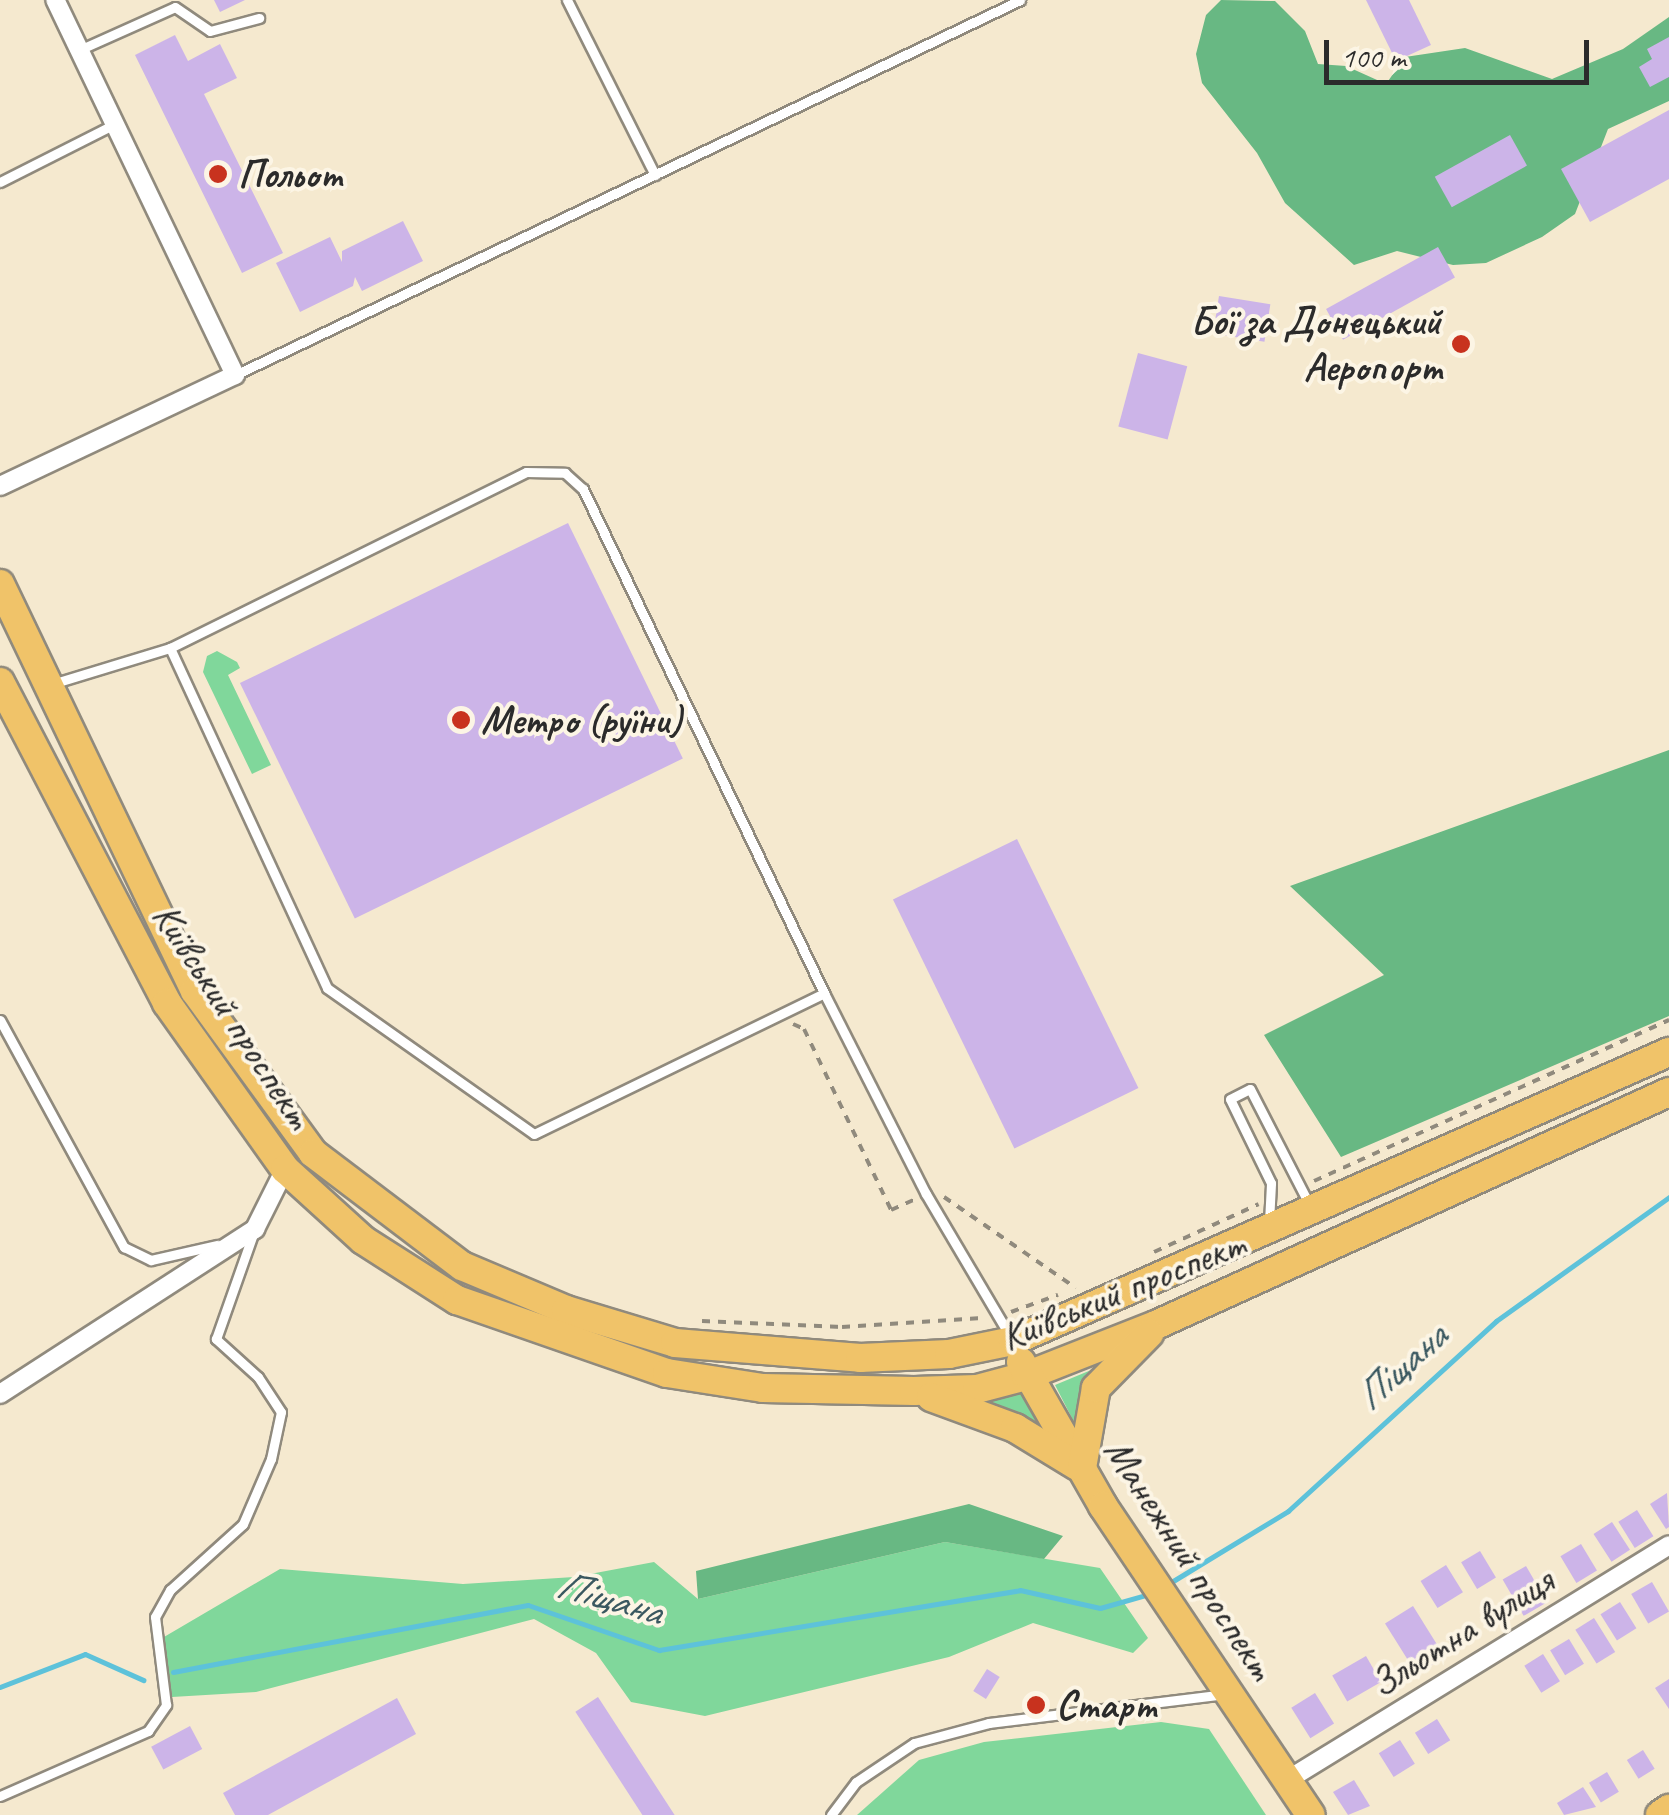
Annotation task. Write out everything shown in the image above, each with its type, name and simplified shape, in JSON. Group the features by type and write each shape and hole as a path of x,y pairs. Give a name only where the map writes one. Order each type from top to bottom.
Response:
{"main road":[{"name":"Київський проспект","path":"0,584 195,991 313,1153 462,1266 566,1310 675,1343 913,1356 1013,1341 1268,1232 1306,1199 1669,1052"},
{"name":"Київський проспект","path":"2,686 167,1003 285,1169 363,1240 457,1300 667,1373 763,1388 977,1390 1026,1376 1158,1324 1669,1092"},
{"path":"914,1391 1015,1428 1082,1469 1083,1434 1096,1388 1158,1324"},
{"name":"Манежний проспект","path":"1013,1341 1026,1376 1082,1469 1311,1815"},
{"path":"763,1388 764,1350"},
{"path":"1660,1815 1669,1810"}],"street":[{"path":"0,486 234,375 55,0"},
{"path":"0,1394 255,1229 285,1169"},
{"name":"Зльотна вулиця","path":"1289,1779 1669,1545"}],"lane":[{"path":"568,0 655,175"},
{"path":"234,375 1020,0"},
{"path":"79,50 175,7 210,31 259,18"},
{"path":"0,182 114,124"},
{"path":"49,685 170,648 526,472 565,473 583,489 824,993 926,1194 1013,1341"},
{"path":"170,648 327,988 534,1134 824,993"},
{"path":"0,1020 124,1247 151,1260 201,1252 255,1229"},
{"path":"1268,1232 1271,1183 1230,1098 1250,1089 1306,1199"},
{"path":"0,1796 148,1731 166,1706 155,1617 170,1590 243,1524 271,1459 281,1412 258,1376 216,1339 255,1229"},
{"path":"830,1815 856,1782 914,1743 1027,1716 1228,1693"}],"path":[{"path":"1306,1199 1669,1020"},
{"path":"1147,1256 1272,1198"},
{"path":"690,1320 842,1327 999,1316 1094,1280"}],"green space":[{"path":"1221,0 1275,1 1305,31 1318,64 1346,66 1386,84 1405,57 1465,48 1552,79 1623,49 1669,17 1669,101 1608,129 1575,214 1542,237 1486,263 1453,265 1397,251 1354,265 1285,203 1257,153 1202,83 1196,54 1206,15"},
{"path":"217,651 237,662 240,668 228,675 271,765 252,774 203,672 207,656"},
{"path":"1669,750 1669,1016 1341,1157 1264,1035 1384,975 1290,886"},
{"path":"1096,1368 1081,1401 1075,1424 1055,1385"},
{"path":"1015,1391 1021,1394 1049,1436 971,1402"},
{"path":"969,1504 1063,1536 1044,1559 945,1542 698,1599 696,1571"},
{"path":"945,1542 1100,1568 1148,1638 1133,1653 1033,1623 949,1657 705,1716 631,1702 596,1653 534,1619 256,1692 172,1697 164,1637 280,1569 463,1584 574,1577 654,1562 698,1599"},
{"path":"1161,1722 1209,1729 1266,1815 857,1815 919,1760 984,1742"}],"building":[{"path":"214,0 245,0 220,12"},
{"path":"1366,0 1409,0 1431,45 1396,61"},
{"name":"Польот","path":"175,35 188,61 220,44 237,78 204,94 283,253 242,273 135,55"},
{"path":"1669,37 1669,77 1650,87 1639,67 1652,59 1647,49"},
{"path":"1669,110 1669,179 1590,222 1561,169"},
{"path":"1510,135 1527,166 1452,207 1435,177"},
{"path":"403,221 423,261 362,291 355,277 353,286 300,312 276,263 330,237 342,262 342,251"},
{"path":"1438,247 1455,278 1343,340 1326,309"},
{"path":"1219,296 1270,304 1264,342 1213,334"},
{"path":"1138,353 1187,366 1168,440 1118,426"},
{"name":"Метро (руїни)","path":"568,523 683,758 355,918 240,683"},
{"path":"1017,839 1138,1088 1014,1148 893,899"},
{"path":"1667,1493 1669,1527 1666,1529 1650,1504"},
{"path":"1637,1510 1653,1536 1635,1548 1618,1522"},
{"path":"1612,1522 1630,1550 1612,1562 1594,1534"},
{"path":"1581,1544 1597,1571 1576,1583 1560,1556"},
{"path":"1480,1551 1496,1578 1477,1589 1461,1562"},
{"path":"1446,1565 1463,1592 1438,1608 1421,1581"},
{"path":"1526,1566 1547,1602 1524,1616 1503,1579"},
{"path":"1652,1582 1669,1611 1648,1623 1631,1594"},
{"path":"1620,1602 1636,1628 1617,1640 1600,1614"},
{"path":"1413,1606 1445,1657 1417,1674 1385,1623"},
{"path":"1594,1618 1615,1652 1597,1664 1575,1630"},
{"path":"1569,1639 1584,1664 1565,1675 1550,1650"},
{"path":"1543,1654 1560,1681 1541,1693 1524,1666"},
{"path":"1366,1656 1381,1682 1347,1701 1332,1676"},
{"path":"987,1669 1000,1677 986,1699 973,1691"},
{"path":"1669,1679 1669,1709 1655,1688"},
{"path":"1315,1693 1334,1724 1310,1738 1291,1708"},
{"path":"598,1697 675,1815 642,1815 575,1712"},
{"path":"397,1698 416,1734 268,1815 235,1815 223,1793"},
{"path":"1437,1719 1450,1740 1428,1754 1415,1733"},
{"path":"190,1726 202,1749 163,1770 151,1747"},
{"path":"1400,1740 1415,1764 1394,1777 1379,1753"},
{"path":"1643,1750 1655,1769 1639,1779 1627,1760"},
{"path":"1607,1772 1619,1792 1601,1803 1589,1783"},
{"path":"1354,1780 1370,1806 1348,1815 1333,1792"},
{"path":"1583,1787 1596,1807 1564,1815 1557,1803"}],"waterway":[{"name":"Піщана","path":"1173,1581 1288,1511 1496,1321 1669,1197"},
{"name":"Піщана","path":"173,1672 528,1605 659,1650 1020,1590 1100,1608 1146,1595"},
{"name":"Піщана","path":"0,1687 85,1654 143,1680"}],"place":[{"name":"Польот","path":"218,174"},
{"name":"Бої за Донецький Аеропорт","path":"1461,344"},
{"name":"Метро (руїни)","path":"461,720"},
{"name":"Старт","path":"1036,1705"}]}
